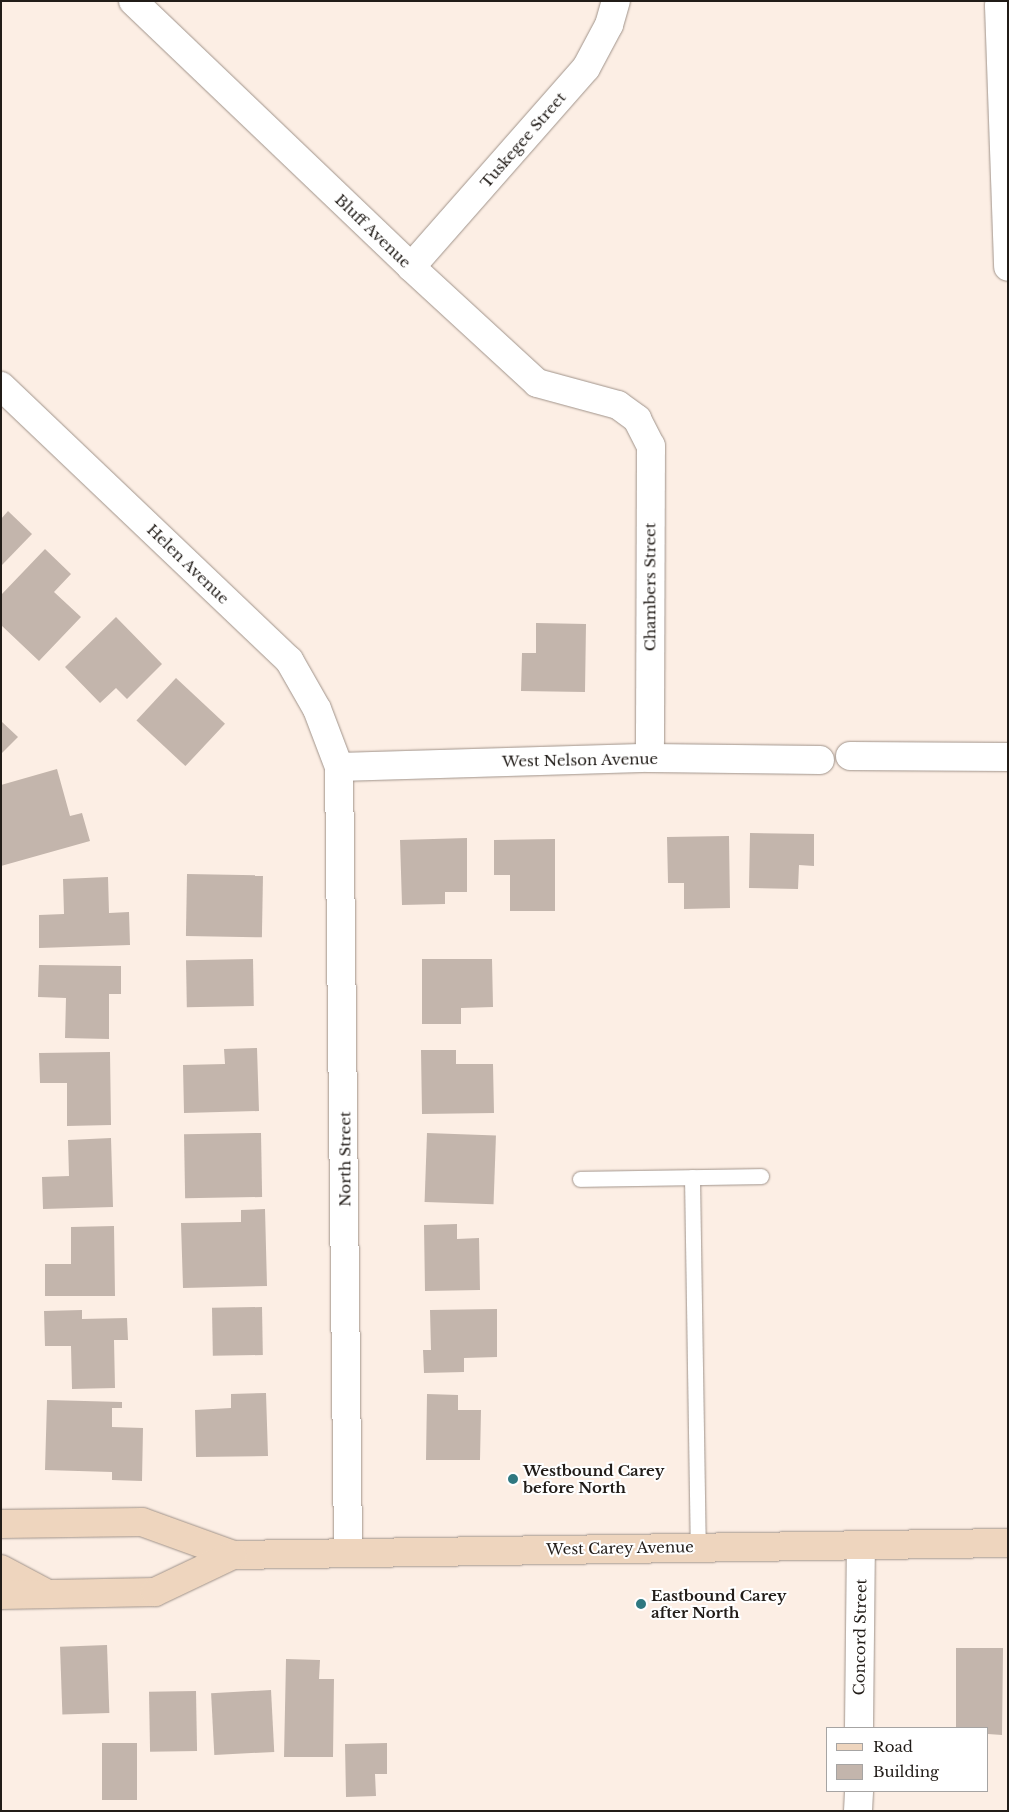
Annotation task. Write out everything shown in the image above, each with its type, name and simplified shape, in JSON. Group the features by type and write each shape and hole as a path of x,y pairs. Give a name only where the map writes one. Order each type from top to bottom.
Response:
{"main road":[{"name":"West Carey Avenue","path":"1,1524 142,1522 233,1555 348,1551 1008,1542"},
{"name":"West Carey Avenue","path":"1,1595 155,1592 233,1555"},
{"path":"1,1569 48,1594"}],"street":[{"name":"Bluff Avenue","path":"133,1 411,268 538,382 618,405 637,419"},
{"name":"Tuskegee Street","path":"411,268 586,68 609,25 616,1"},
{"path":"1003,1 999,6 1008,266"},
{"name":"Helen Avenue","path":"1,386 289,660 317,709 339,767"},
{"name":"Chambers Street","path":"637,419 651,446 650,758"},
{"path":"850,756 1008,757"},
{"name":"West Nelson Avenue","path":"339,767 650,758 820,760"},
{"name":"North Street","path":"339,767 348,1551"},
{"name":"Concord Street","path":"859,1727 862,1545"},
{"path":"858,1792 858,1811"}],"lane":[{"path":"580,1179 761,1176"},
{"path":"692,1177 698,1547"}],"building":[{"path":"8,511 32,534 1,566 1,519"},
{"path":"45,549 71,574 54,592 81,617 39,661 1,625 1,595"},
{"path":"116,617 162,664 127,699 116,688 100,703 65,667"},
{"path":"536,623 586,624 585,692 521,691 522,653 536,653"},
{"path":"176,678 225,724 185,766 136,720"},
{"path":"1,721 18,737 1,754"},
{"path":"57,769 70,816 82,813 90,841 1,866 1,785"},
{"path":"750,833 814,834 814,866 799,865 798,889 749,888"},
{"path":"729,836 730,908 684,909 684,883 668,883 667,837"},
{"path":"467,838 467,892 445,892 445,904 402,905 400,840"},
{"path":"555,839 555,911 510,911 510,875 494,875 494,840"},
{"path":"187,874 263,875 262,937 186,936"},
{"path":"108,877 109,913 129,912 130,945 39,948 39,915 64,914 63,879"},
{"path":"253,959 254,1006 187,1007 186,960"},
{"path":"422,959 492,959 493,1007 461,1008 461,1024 422,1024"},
{"path":"39,965 121,966 121,994 109,994 109,1039 65,1038 66,998 38,997"},
{"path":"257,1048 259,1111 184,1113 183,1065 225,1064 224,1049"},
{"path":"421,1050 456,1050 456,1064 493,1064 494,1113 422,1114"},
{"path":"110,1052 111,1125 67,1126 67,1083 40,1083 39,1053"},
{"path":"261,1133 262,1197 185,1198 184,1134"},
{"path":"427,1133 496,1135 494,1204 425,1202"},
{"path":"111,1138 113,1207 43,1209 42,1177 69,1176 68,1140"},
{"path":"265,1209 267,1286 183,1288 181,1223 241,1222 241,1210"},
{"path":"457,1224 457,1239 479,1238 480,1290 425,1291 424,1225"},
{"path":"114,1226 115,1296 45,1296 45,1264 71,1264 71,1227"},
{"path":"262,1307 263,1355 213,1356 212,1308"},
{"path":"497,1309 497,1357 464,1358 464,1372 424,1373 423,1350 431,1350 430,1310"},
{"path":"82,1310 82,1319 127,1318 128,1340 114,1340 115,1388 72,1389 71,1346 45,1346 44,1311"},
{"path":"266,1393 268,1456 196,1457 195,1410 231,1408 231,1394"},
{"path":"427,1394 458,1395 458,1410 481,1410 480,1460 426,1460"},
{"path":"47,1400 122,1402 122,1408 112,1408 112,1427 143,1428 142,1481 112,1480 112,1472 45,1470"},
{"path":"107,1645 109,1713 62,1715 60,1647"},
{"path":"956,1648 1003,1648 1002,1735 989,1734 989,1727 956,1727"},
{"path":"286,1659 320,1660 319,1679 334,1679 333,1757 284,1757"},
{"path":"271,1690 274,1752 214,1755 211,1693"},
{"path":"196,1691 197,1751 150,1752 149,1692"},
{"path":"102,1743 137,1743 137,1800 102,1800"},
{"path":"387,1743 387,1774 375,1774 376,1796 346,1797 345,1744"}],"place":[{"name":"Westbound Carey before North","path":"513,1479"},
{"name":"Eastbound Carey after North","path":"641,1604"}]}
